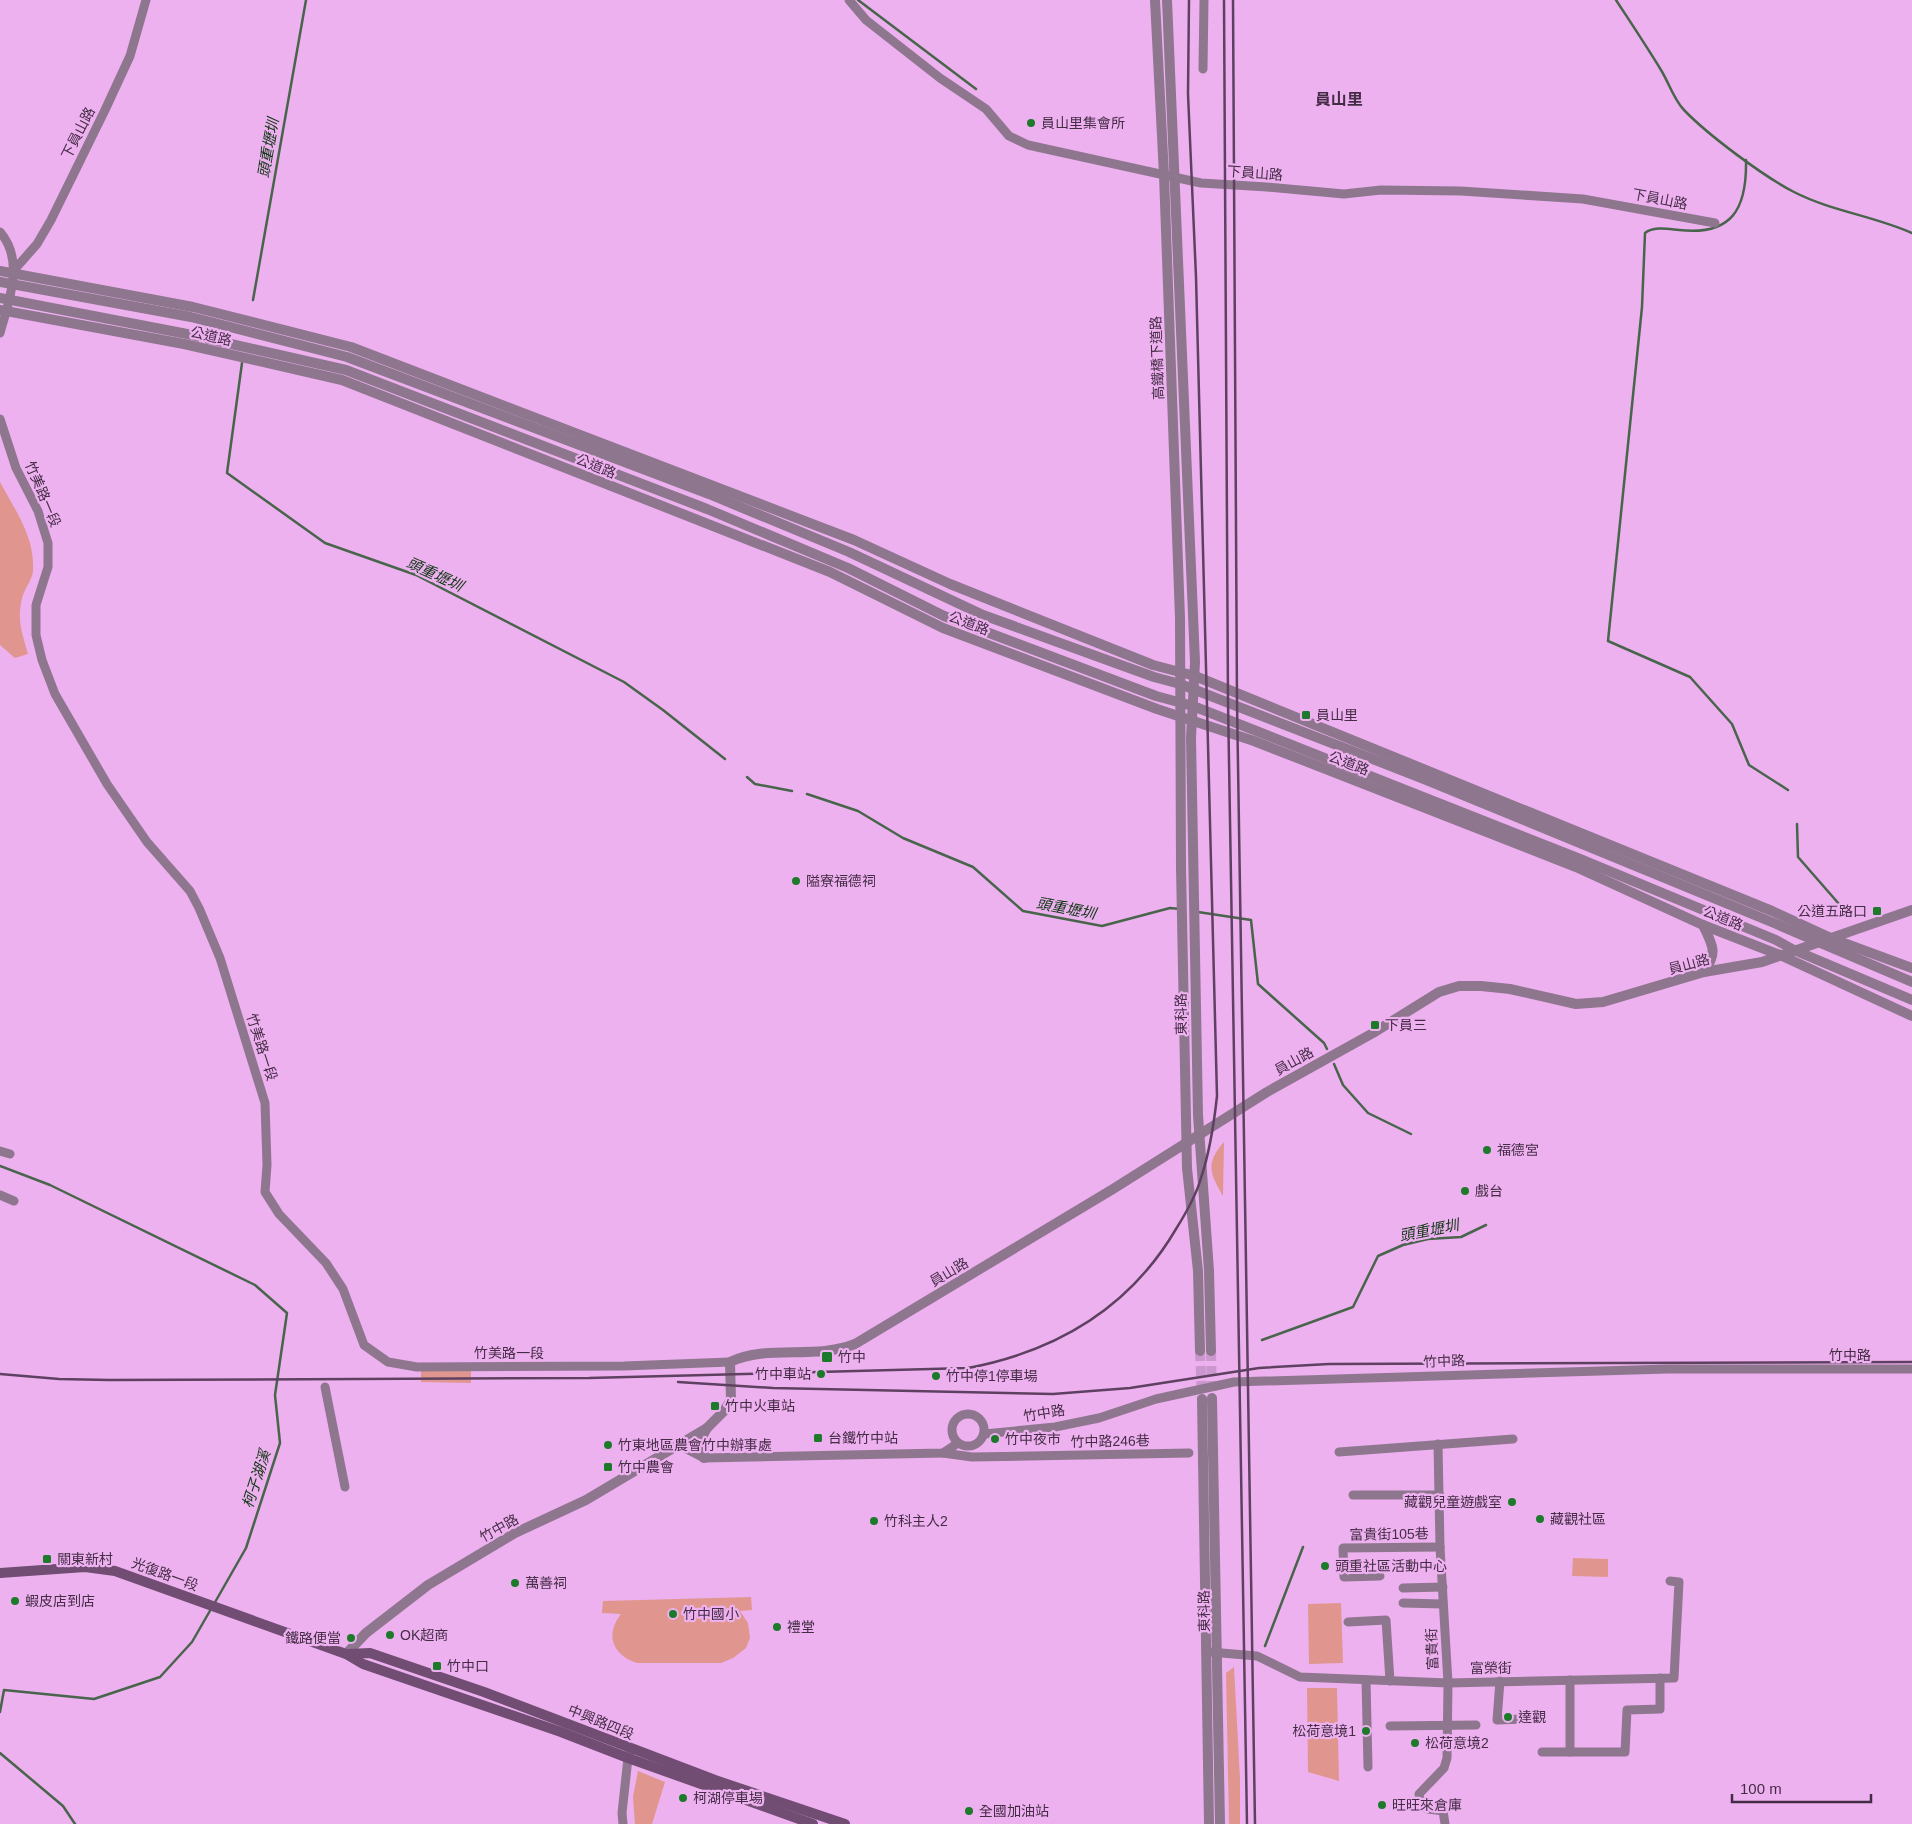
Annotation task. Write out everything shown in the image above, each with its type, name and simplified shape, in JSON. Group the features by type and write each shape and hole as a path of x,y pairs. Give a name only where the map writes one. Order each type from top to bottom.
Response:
{"main road":[{"name":"光復路一段","path":"0,1573 84,1567 115,1571 226,1612"},
{"name":"中興路四段","path":"226,1612 346,1654 370,1653 484,1692 630,1754 813,1824"},
{"name":"中興路四段","path":"630,1754 845,1824"}],"street":[{"name":"下員山路","path":"14,276 37,244 51,220 105,110 130,56 146,0"},
{"name":"下員山路","path":"848,0 866,20 940,78 986,108 1002,129 1018,141 1109,164 1201,184 1268,186 1344,194 1381,190 1460,191 1583,199 1715,223"},
{"name":"高鐵橋下道路","path":"1155,0 1169,176 1195,676"},
{"name":"高鐵橋下道路","path":"1167,0 1180,716"},
{"path":"1203,69 1204,0"},
{"path":"0,232 8,241 14,276 4,299 0,333"},
{"name":"公道路","path":"0,272 347,357 709,494 849,552 983,615 1195,689 1254,712 1737,908 1912,982"},
{"name":"公道路","path":"0,282 14,276 193,307 351,347 854,540 950,584 1153,664 1180,670 1754,903 1833,939 1912,968"},
{"name":"公道路","path":"4,299 187,334 346,370 707,509 848,568 944,616 1180,703 1193,706 1578,863 1703,925 1780,955 1912,1016"},
{"name":"公道路","path":"3,311 184,344 342,380 830,572 943,628 1157,709 1254,741 1578,863 1776,940 1794,950 1912,1000"},
{"name":"竹美路一段","path":"0,419 16,468 38,511 48,543 48,568 36,605 36,635 42,660 55,694 107,784 147,842 190,891 200,908 220,958 265,1103 268,1165 265,1192 279,1214 326,1263 343,1290 364,1345 388,1362 417,1367 624,1366 730,1362"},
{"name":"東科路","path":"1180,716 1186,1143 1206,1351 1209,1271 1198,1134 1192,869 1191,719 1195,676"},
{"path":"1254,700 1254,712"},
{"path":"1254,730 1254,741"},
{"name":"員山路","path":"730,1362 757,1355 826,1353 855,1344 1198,1134 1439,992 1459,986 1481,986 1510,989 1576,1004 1603,1002 1704,972 1762,962 1794,950 1833,939 1912,910"},
{"path":"1703,925 1712,944 1714,957 1704,972"},
{"path":"0,1151 10,1154"},
{"path":"0,1196 14,1201"},
{"name":"竹中路","path":"346,1654 366,1633 428,1585 515,1533 586,1500 707,1428 724,1411 731,1400 730,1362"},
{"name":"竹中路","path":"984,1434 1055,1427 1099,1418 1156,1399 1234,1382 1298,1382 1340,1378 1668,1369 1912,1369"},
{"path":"326,1387 346,1487"},
{"name":"東科路","path":"1207,1398 1212,1652 1220,1824"},
{"path":"962,1416 977,1417 983,1424 984,1434 974,1446 966,1446 958,1443 953,1436 953,1427 962,1416"},
{"path":"704,1458 703,1435 707,1428"},
{"path":"1339,1452 1512,1439"},
{"path":"679,1445 704,1458 943,1454 958,1443"},
{"name":"富貴街","path":"1438,1444 1440,1547 1448,1683 1447,1758 1444,1768 1419,1794 1421,1805 1428,1809 1443,1811 1445,1824"},
{"name":"竹中路246巷","path":"943,1454 972,1457 1189,1453"},
{"path":"1353,1495 1440,1495"},
{"name":"富貴街105巷","path":"1380,1576 1344,1577 1343,1548 1440,1547"},
{"path":"1542,1752 1625,1752 1627,1710 1660,1709 1660,1678 1674,1678 1679,1582 1670,1581"},
{"path":"1403,1588 1443,1587"},
{"path":"1403,1603 1443,1604"},
{"path":"1348,1622 1386,1620 1390,1680"},
{"name":"東科路","path":"1209,1824 1212,1652"},
{"name":"富榮街","path":"1212,1652 1256,1656 1300,1677 1448,1683 1660,1678"},
{"path":"1366,1680 1368,1767"},
{"path":"1570,1680 1570,1752"},
{"path":"1500,1682 1498,1720 1525,1719"},
{"path":"1390,1726 1476,1725"},
{"path":"623,1824 630,1754"}],"shaded area":[{"path":"0,482 23,524 33,558 33,573 23,595 20,611 21,625 28,654 15,658 0,645"},
{"path":"1224,1142 1223,1196 1213,1175 1212,1163 1218,1149"},
{"path":"421,1363 471,1363 471,1383 421,1382"},
{"path":"1573,1558 1608,1559 1608,1577 1572,1576"},
{"path":"751,1597 752,1610 740,1611 748,1623 750,1638 746,1648 733,1658 721,1663 637,1663 622,1655 614,1643 613,1629 621,1614 602,1613 603,1601"},
{"path":"1341,1603 1343,1663 1309,1664 1308,1604"},
{"path":"1234,1667 1240,1779 1240,1824 1229,1824 1226,1673"},
{"path":"1307,1688 1337,1688 1339,1781 1308,1772"},
{"path":"638,1771 665,1782 652,1824 635,1824 633,1797"}],"waterway":[{"name":"頭重壢圳","path":"253,300 306,0"},
{"path":"858,0 976,89"},
{"path":"1616,0 1661,70 1680,106 1721,143 1767,176 1808,199 1912,233"},
{"path":"1746,160 1746,177 1739,205 1733,216 1724,223 1697,231 1661,228 1645,233 1642,307 1608,641 1690,677 1732,724 1749,765 1788,790"},
{"name":"頭重壢圳","path":"242,363 227,473 325,543 416,575 624,682 725,759"},
{"name":"頭重壢圳","path":"747,777 755,784 792,791"},
{"name":"頭重壢圳","path":"807,794 858,811 903,838 973,867 1023,911 1102,926 1170,908 1180,909"},
{"path":"1797,824 1798,857 1846,912"},
{"name":"頭重壢圳","path":"1198,912 1251,920 1258,984 1324,1043 1327,1049"},
{"name":"頭重壢圳","path":"1334,1064 1343,1085 1368,1113 1411,1134"},
{"name":"柯子湖溪","path":"0,1166 50,1185 255,1285 287,1313 275,1395 280,1443 246,1548 214,1604"},
{"name":"頭重壢圳","path":"1262,1340 1353,1307 1378,1256 1403,1245 1428,1239 1461,1237 1486,1225"},
{"name":"頭重壢圳","path":"1265,1646 1303,1547"},
{"name":"柯子湖溪","path":"0,1712 4,1690 94,1699 160,1677 192,1642 211,1609"},
{"name":"柯子湖溪","path":"0,1753 63,1806 75,1824"}],"tunnel":[{"path":"1200,1351 1202,1399"},
{"path":"1211,1351 1212,1395"}],"railway":[{"path":"0,1374 59,1379 109,1380 589,1378 968,1368 1001,1360 1061,1338 1113,1304 1136,1282 1157,1257 1176,1229 1196,1191 1209,1148 1217,1096 1196,277 1188,94 1189,0"},
{"path":"1224,0 1228,702 1247,1824"},
{"path":"1233,0 1237,702 1255,1824"},
{"path":"678,1382 773,1388 1053,1394 1130,1388 1259,1368 1329,1364 1912,1362"}],"place":[{"name":"員山里集會所","path":"1031,123"},
{"name":"員山里","path":"1306,715"},
{"name":"隘寮福德祠","path":"796,881"},
{"name":"公道五路口","path":"1877,911"},
{"name":"下員三","path":"1375,1025"},
{"name":"福德宮","path":"1487,1150"},
{"name":"戲台","path":"1465,1191"},
{"name":"竹中","path":"827,1357"},
{"name":"竹中車站","path":"821,1374"},
{"name":"竹中停1停車場","path":"936,1376"},
{"name":"竹中火車站","path":"715,1406"},
{"name":"台鐵竹中站","path":"818,1438"},
{"name":"竹中夜市","path":"995,1439"},
{"name":"竹東地區農會竹中辦事處","path":"608,1445"},
{"name":"竹中農會","path":"608,1467"},
{"name":"藏觀兒童遊戲室","path":"1512,1502"},
{"name":"藏觀社區","path":"1540,1519"},
{"name":"竹科主人2","path":"874,1521"},
{"name":"關東新村","path":"47,1559"},
{"name":"頭重社區活動中心","path":"1325,1566"},
{"name":"萬善祠","path":"515,1583"},
{"name":"蝦皮店到店","path":"15,1601"},
{"name":"竹中國小","path":"673,1614"},
{"name":"禮堂","path":"777,1627"},
{"name":"OK超商","path":"390,1635"},
{"name":"鐵路便當","path":"351,1638"},
{"name":"竹中口","path":"437,1666"},
{"name":"達觀","path":"1508,1717"},
{"name":"松荷意境1","path":"1366,1731"},
{"name":"松荷意境2","path":"1415,1743"},
{"name":"柯湖停車場","path":"683,1798"},
{"name":"旺旺來倉庫","path":"1382,1805"},
{"name":"全國加油站","path":"969,1811"}],"district":[{"name":"員山里","path":"1339,99"}]}
